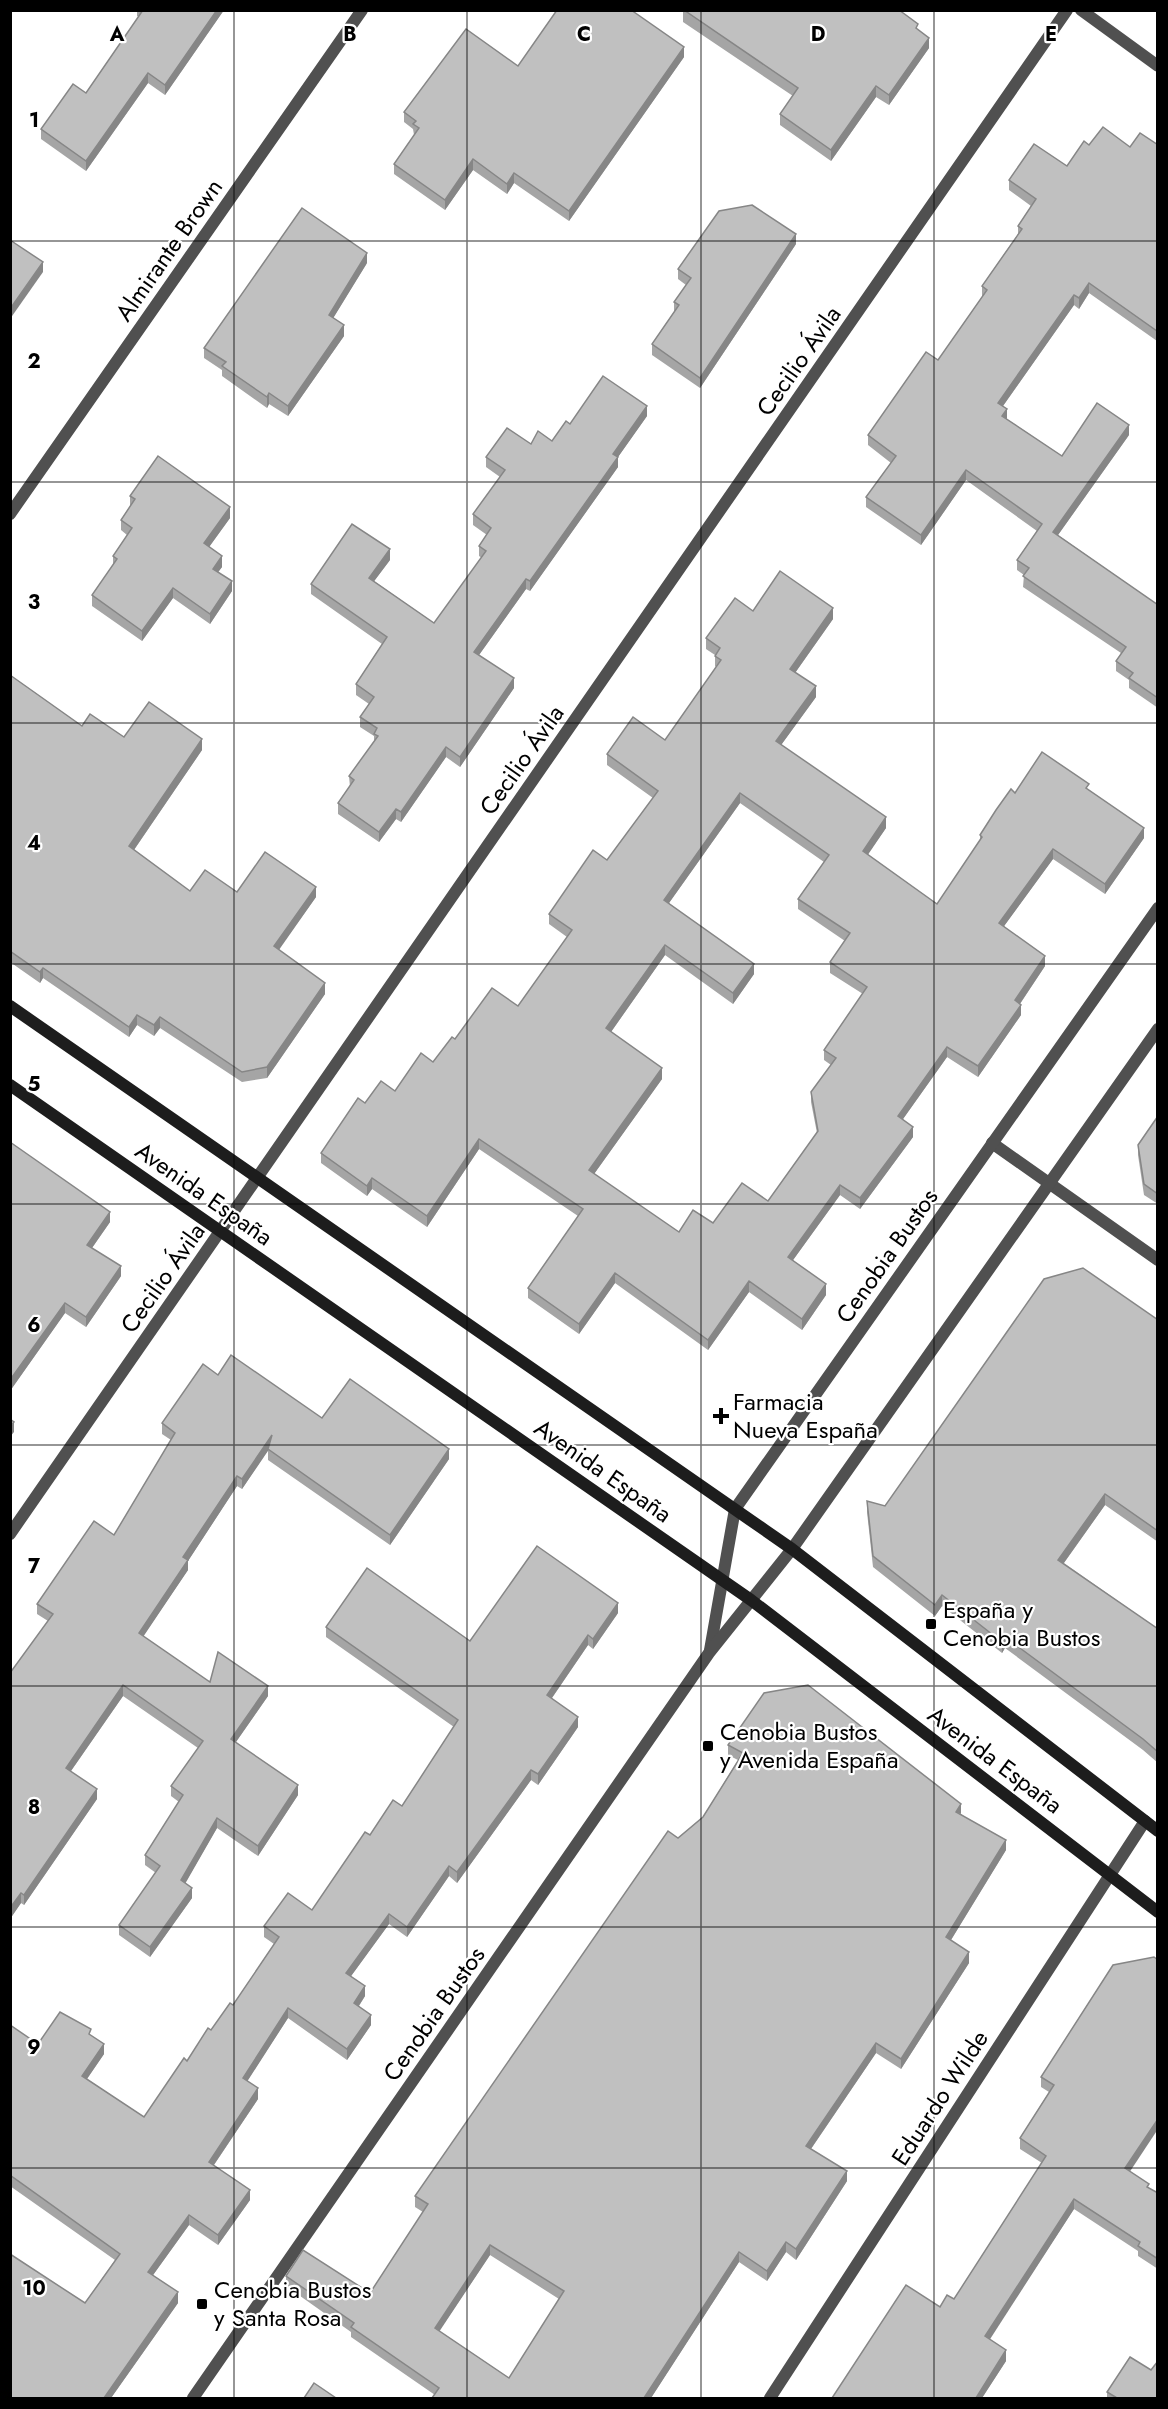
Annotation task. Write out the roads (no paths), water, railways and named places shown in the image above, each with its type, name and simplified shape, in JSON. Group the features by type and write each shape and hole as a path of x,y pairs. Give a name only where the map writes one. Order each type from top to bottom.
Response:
{"main road":[{"name":"Avenida España","path":"10,1006 792,1549 1158,1831"},
{"name":"Avenida España","path":"10,1085 751,1600 1158,1912"}],"street":[{"name":"Almirante Brown","path":"10,514 362,10"},
{"name":"Cecilio Ávila","path":"10,1534 1067,10"},
{"path":"1081,10 1158,66"},
{"name":"Cenobia Bustos","path":"710,1653 735,1509 1158,908"},
{"name":"Cenobia Bustos","path":"193,2398 710,1653 792,1549 1158,1029"},
{"path":"992,1143 1158,1260"},
{"name":"Eduardo Wilde","path":"770,2398 1145,1821"}],"place":[{"name":"Farmacia Nueva España","path":"721,1416"},
{"name":"España y Cenobia Bustos","path":"931,1624"},
{"name":"Cenobia Bustos y Avenida España","path":"708,1746"},
{"name":"Cenobia Bustos y Santa Rosa","path":"202,2304"}]}
